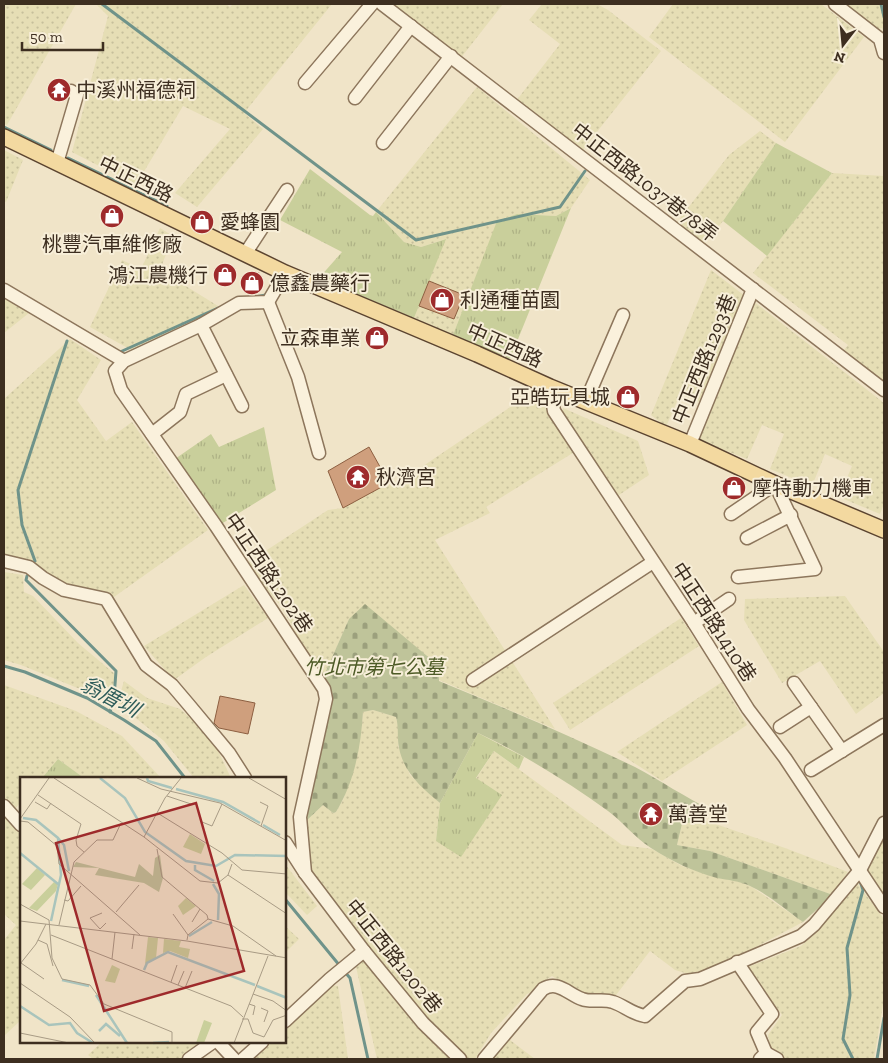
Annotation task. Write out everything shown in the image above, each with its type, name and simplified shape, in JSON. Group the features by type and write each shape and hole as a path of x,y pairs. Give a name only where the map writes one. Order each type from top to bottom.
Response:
{"main road":[{"name":"中正西路","path":"4,137 285,273 550,387 690,444 775,484 884,530"}],"street":[{"path":"305,83 372,4"},
{"name":"中正西路1037巷78弄","path":"382,4 884,390"},
{"path":"835,4 880,39 884,54"},
{"path":"355,98 411,26"},
{"path":"384,143 451,56"},
{"path":"57,163 77,96 71,91"},
{"path":"245,254 287,190"},
{"path":"268,302 285,273"},
{"name":"中正西路1293巷","path":"690,444 753,289"},
{"path":"4,290 124,361 239,304 268,302"},
{"path":"268,302 298,377 319,453"},
{"path":"586,401 623,315"},
{"path":"201,324 242,406"},
{"name":"中正西路1202巷","path":"124,361 115,371 121,390 216,526 324,689 326,699 300,817 305,873 364,951 423,1023 460,1059"},
{"path":"152,434 180,412 186,394 226,374"},
{"name":"中正西路1410巷","path":"550,387 554,411 694,623 748,709 785,758 884,907"},
{"path":"731,514 775,484 815,569 738,578"},
{"path":"747,538 791,516"},
{"path":"4,561 29,567 43,578 64,590 106,599 146,665 172,685 229,753 243,777"},
{"path":"473,680 653,562"},
{"path":"694,623 729,599"},
{"path":"794,683 842,751"},
{"path":"780,727 811,706"},
{"path":"812,770 884,725"},
{"path":"4,806 20,824"},
{"path":"484,1059 543,988 549,985 556,985 589,1002 612,1001 633,1013 645,1016 685,981 700,979 801,936 814,925 860,870 884,823"},
{"path":"286,844 305,873"},
{"path":"286,1020 330,979 364,951"},
{"path":"737,962 772,1014 757,1032 768,1057"},
{"path":"189,1059 212,1043"},
{"path":"219,1043 234,1059"},
{"path":"243,1059 261,1043"}],"shaded area":[{"path":"4,4 76,4 7,125 4,124"},
{"path":"96,4 226,4 230,7 233,4 332,4 244,113 263,129 197,207 175,193 230,129 183,106 136,185 72,152 108,16"},
{"path":"389,4 503,4 460,59"},
{"path":"542,4 597,4 608,10 661,51 581,152 516,101 560,44 529,20"},
{"path":"673,4 821,4 864,37 785,142 649,37"},
{"path":"836,4 884,4 884,33 882,28 871,31"},
{"path":"477,87 590,180 571,208 556,216 517,214 498,221 453,335 414,318 445,239 421,247 404,242 376,212"},
{"path":"760,131 776,143 723,221 701,249 674,226 729,155"},
{"path":"4,150 23,160 6,202 4,201"},
{"path":"832,173 884,176 884,386 841,354 848,345 753,273"},
{"path":"160,228 173,236 160,270 218,306 133,351 90,327 122,260 141,269"},
{"path":"711,270 745,296 699,402 680,394 666,427 651,415"},
{"path":"4,298 29,313 4,333"},
{"path":"753,301 884,403 884,504 880,514 839,497 852,466 825,454 812,486 770,469 784,434 762,425 747,459 691,437"},
{"path":"70,339 101,360 77,400 106,441 132,422 208,530 114,597 76,590 4,560 4,399"},
{"path":"525,397 545,403 576,451 486,507 490,513 435,540 555,729 439,680 349,619 322,680 281,606 244,565 328,510 343,508 389,483 398,483"},
{"path":"563,408 638,441 649,475 616,497 563,419"},
{"path":"4,572 23,575 24,592 33,596 78,643 116,675 112,702 21,665 4,660"},
{"path":"244,585 268,618 206,657 174,680 144,646"},
{"path":"845,596 884,652 884,693 856,714 820,661 782,683 744,620 745,599"},
{"path":"681,618 699,646 570,730 553,703"},
{"path":"124,681 147,698 180,709 211,736 231,777 193,777 164,741 137,719 116,708"},
{"path":"722,682 747,725 662,781 617,752"},
{"path":"4,685 76,711 122,736 160,777 83,777 58,759 43,777 20,777 20,803 13,811 4,801"},
{"path":"373,710 396,717 399,729 398,746 410,775 440,803 436,841 501,795 476,779 494,751 622,845 652,849 682,866 718,878 735,880 752,887 803,922 699,977 675,970 650,951 616,995 604,994 589,1000 552,976 539,989 527,994 491,1033 475,1059 464,1059 424,1022 307,870 305,822 323,805 333,813 336,812 343,800 352,774 363,712"},
{"path":"4,814 20,832 20,1021 4,1036 4,940 16,925 4,914"},
{"path":"704,820 848,872 833,895 710,851 677,845 682,824"},
{"path":"884,832 884,906 863,877"},
{"path":"286,865 317,906 307,915 286,893"},
{"path":"857,883 884,919 884,999 874,1059 773,1059 768,1035 782,1015 748,967 801,946 816,933 842,897"},
{"path":"286,927 299,939 286,952"},
{"path":"363,960 416,1026 451,1059 377,1059 356,967"},
{"path":"327,985 338,986 348,1059 254,1059 270,1043 286,1043 286,1027"},
{"path":"502,1034 535,1059 485,1059"},
{"path":"101,1043 202,1043 180,1059 93,1059 88,1055"}],"green space":[{"path":"776,143 832,173 767,256 723,221"},
{"path":"310,169 370,215 373,216 376,212 404,242 421,247 446,239 414,318 319,278 342,252 280,220"},
{"path":"571,208 510,359 453,335 497,221 517,214 556,216"},
{"path":"264,427 276,490 218,526 172,461 211,434 219,447"},
{"name":"竹北市第七公墓","path":"365,604 439,666 439,681 538,722 635,767 711,810 704,820 682,824 677,845 710,851 833,895 803,922 757,889 738,882 700,873 659,853 645,844 608,811 577,790 528,759 478,733 440,803 420,786 405,765 399,748 396,717 373,710 363,712 356,764 348,789 336,812 333,813 323,805 305,822 314,730 322,680 349,619"},
{"path":"478,733 524,757 519,769 494,751 476,778 502,795 461,857 436,841 440,803"},
{"path":"58,759 83,777 43,777"}],"building":[{"name":"中溪州福德祠","path":"64,82 63,91 65,97 55,98 53,83"},
{"name":"利通種苗園","path":"429,281 464,295 454,319 419,306"},
{"name":"秋濟宮","path":"369,447 389,483 343,508 328,471"},
{"path":"220,696 255,703 248,734 219,728 214,723"}],"waterway":[{"path":"102,4 416,240 560,207 585,171"},
{"path":"881,4 884,17"},
{"path":"4,127 51,150"},
{"path":"68,158 167,206"},
{"path":"254,297 266,295"},
{"path":"118,351 120,352 218,308"},
{"path":"35,561 22,525 18,490 67,341"},
{"path":"27,576 26,580 116,671 114,698 110,712"},
{"name":"翁厝圳","path":"4,666 25,672 87,698 124,720 156,741 184,777"},
{"path":"853,1059 843,1039 850,995 847,948 863,890 860,881"},
{"name":"翁厝圳","path":"286,900 340,966"},
{"name":"翁厝圳","path":"344,971 350,978 368,1059"},
{"path":"877,1059 884,1018"}],"place":[{"name":"中溪州福德祠","path":"59,90"},
{"name":"桃豐汽車維修廠","path":"112,216"},
{"name":"愛蜂園","path":"202,222"},
{"name":"鴻江農機行","path":"225,275"},
{"name":"億鑫農藥行","path":"252,283"},
{"name":"利通種苗園","path":"442,300"},
{"name":"立森車業","path":"377,338"},
{"name":"亞皓玩具城","path":"628,397"},
{"name":"秋濟宮","path":"358,477"},
{"name":"摩特動力機車","path":"734,488"},
{"name":"萬善堂","path":"651,814"}]}
